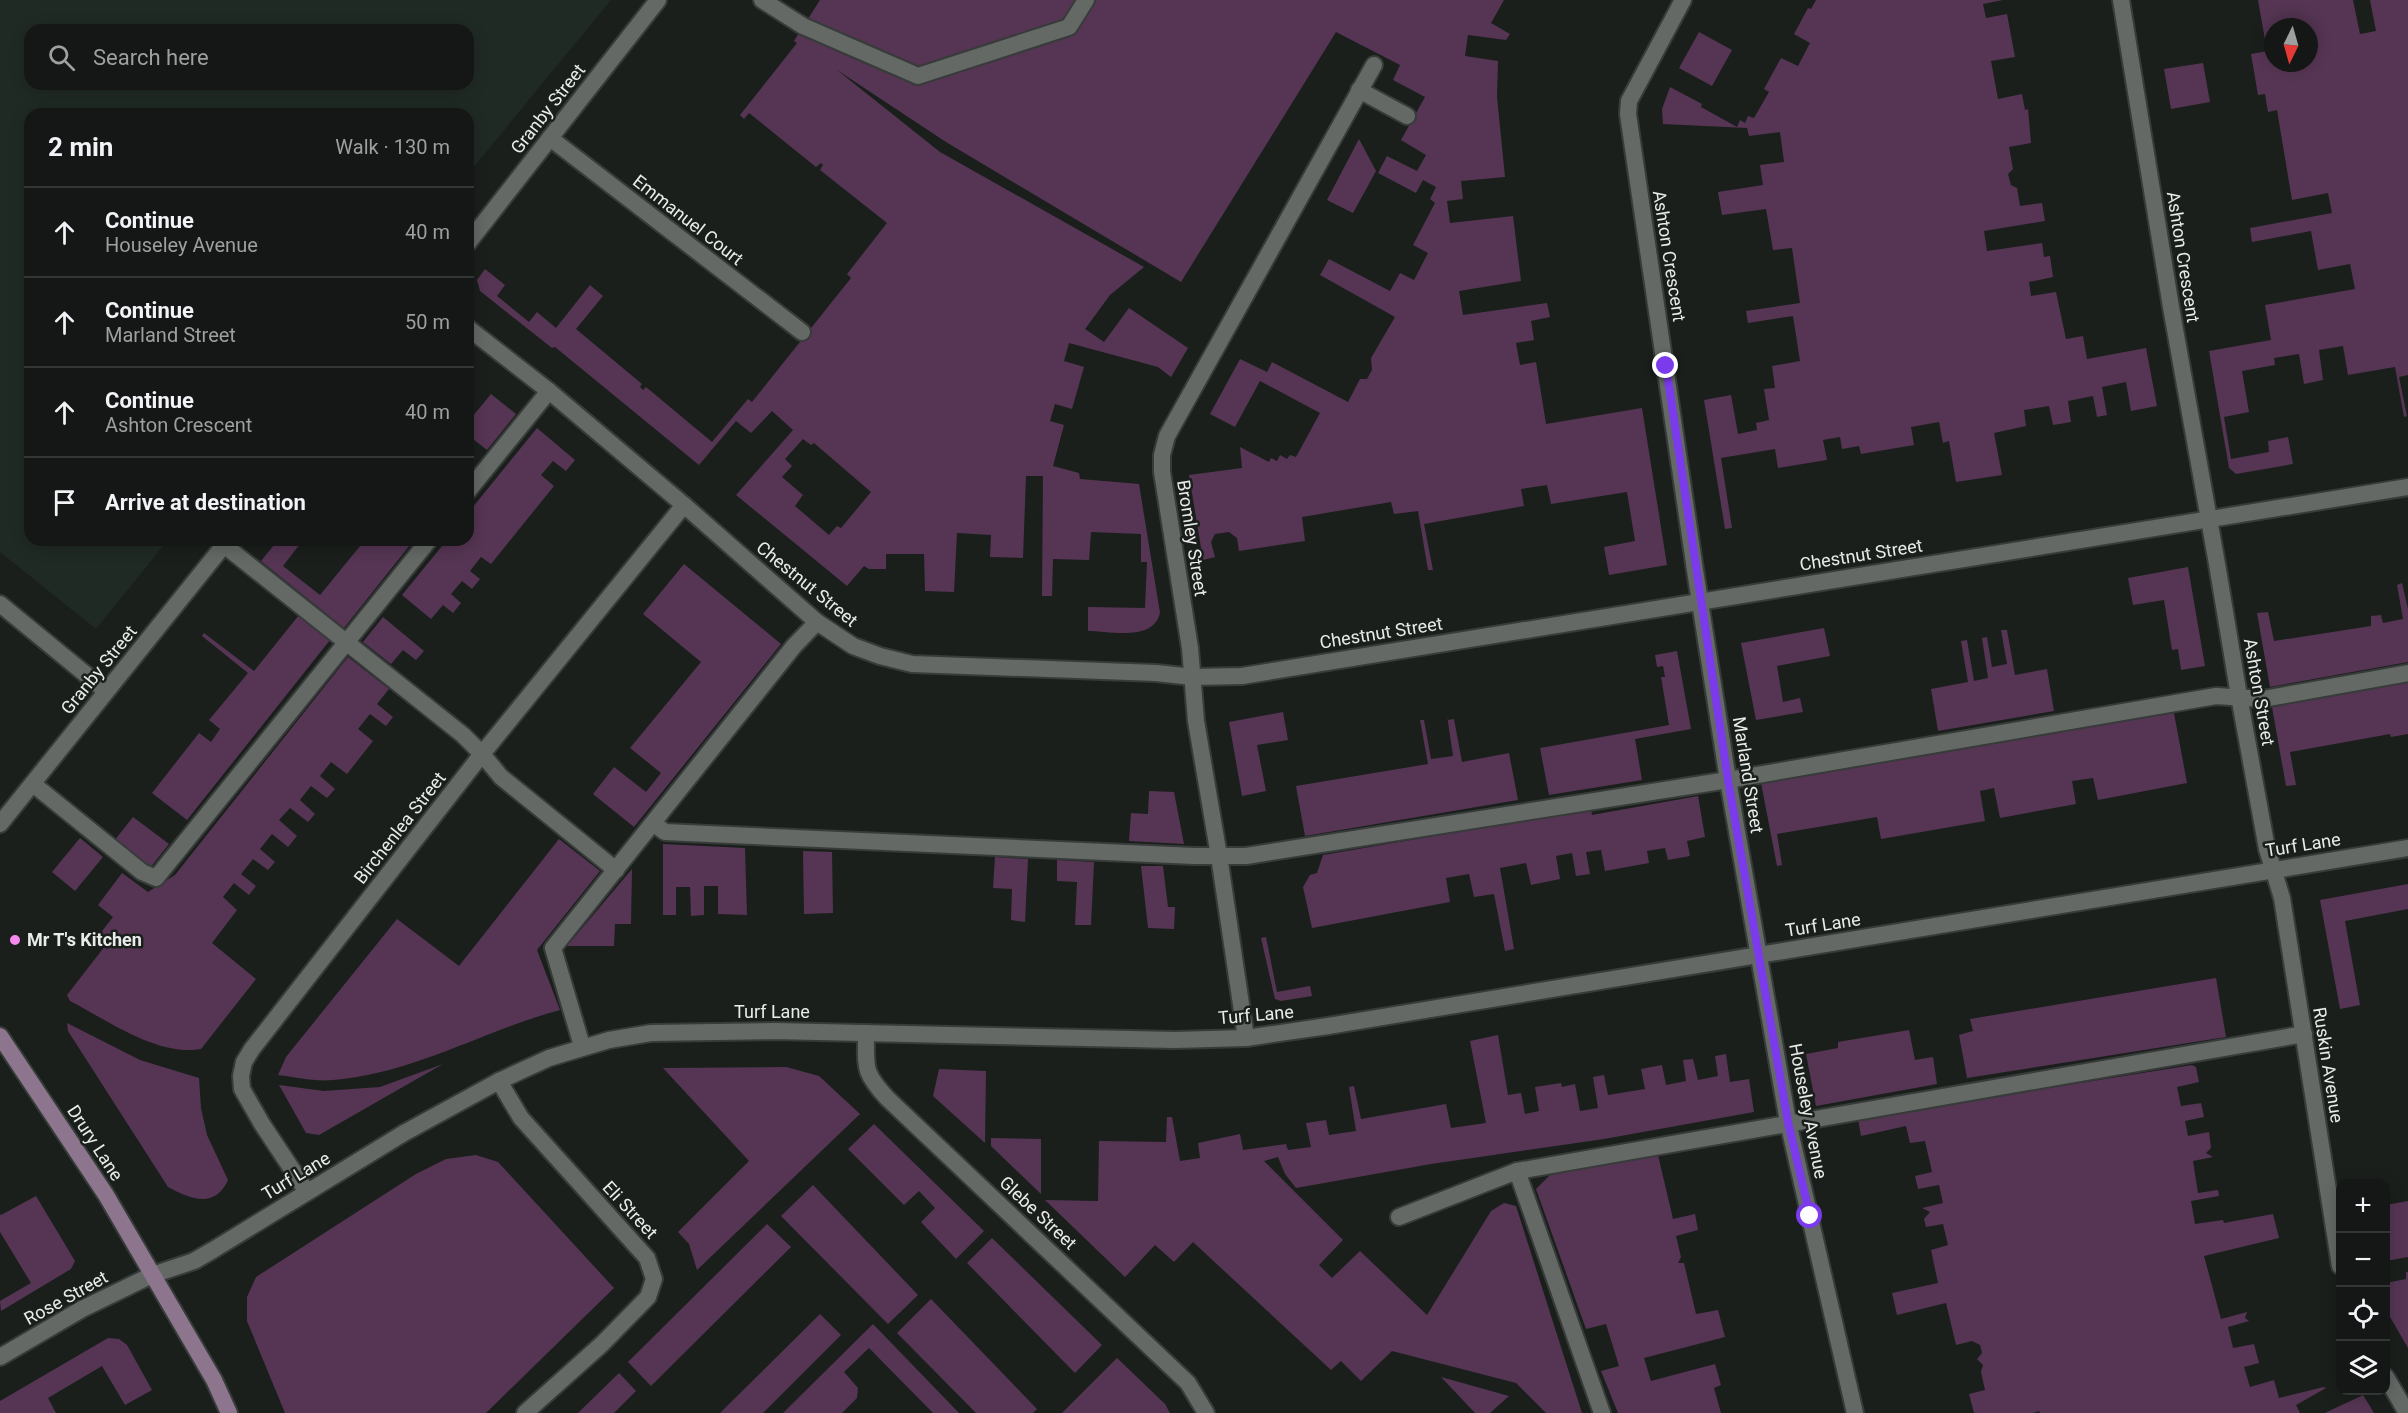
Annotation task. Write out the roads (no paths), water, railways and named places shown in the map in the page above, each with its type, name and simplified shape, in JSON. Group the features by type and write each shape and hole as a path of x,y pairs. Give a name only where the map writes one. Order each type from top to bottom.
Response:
{"main road":[{"name":"Drury Lane","path":"0,1036 106,1195 214,1380 230,1413"}],"street":[{"name":"Granby Street","path":"474,235 658,0"},
{"path":"762,0 803,26 918,76 1069,27 1086,0"},
{"name":"Ashton Crescent","path":"1683,0 1629,101 1628,114 1701,600"},
{"name":"Ashton Crescent","path":"2121,0 2208,519"},
{"name":"Bromley Street","path":"1246,1038 1196,720 1193,677 1162,472 1162,455 1167,436 1374,64"},
{"path":"1359,90 1407,116"},
{"name":"Emmanuel Court","path":"550,138 802,332"},
{"name":"Chestnut Street","path":"474,333 549,391 817,622 853,646 880,657 912,664 1156,673 1193,677 1242,676 2408,487"},
{"path":"474,484 549,391"},
{"name":"Birchenlea Street","path":"307,1192 242,1089 241,1076 244,1062 270,1024 482,754 684,505"},
{"name":"Ashton Street","path":"2208,519 2267,849 2274,870"},
{"name":"Granby Street","path":"2,818 33,784 223,546"},
{"path":"231,546 463,735 501,777 616,870"},
{"path":"33,784 142,872 156,878 424,546"},
{"name":"Marland Street","path":"1701,600 1728,780 1761,955"},
{"path":"0,604 106,691"},
{"path":"582,1047 554,948 794,646 817,622"},
{"path":"654,824 665,832 1194,856 1246,856 1728,780 2216,696 2263,699 2408,673"},
{"name":"Turf Lane","path":"152,1275 194,1261 404,1133 499,1081 549,1058 582,1047 651,1033 774,1030 1174,1040 1246,1038 2408,848"},
{"name":"Ruskin Avenue","path":"2274,870 2281,890 2336,1240"},
{"name":"Houseley Avenue","path":"1761,955 1788,1122 1856,1413"},
{"name":"Glebe Street","path":"866,1033 866,1062 869,1079 1188,1383 1206,1413"},
{"path":"1399,1217 1517,1171 2304,1034"},
{"name":"Eli Street","path":"499,1081 521,1118 647,1258 654,1279 648,1297 640,1306 603,1344 525,1413"},
{"path":"1517,1171 1602,1413"},
{"name":"Rose Street","path":"0,1357 82,1310 152,1275"},
{"path":"2390,1385 2407,1413"}],"place":[{"name":"Mr T's Kitchen","path":"15,940"}]}
